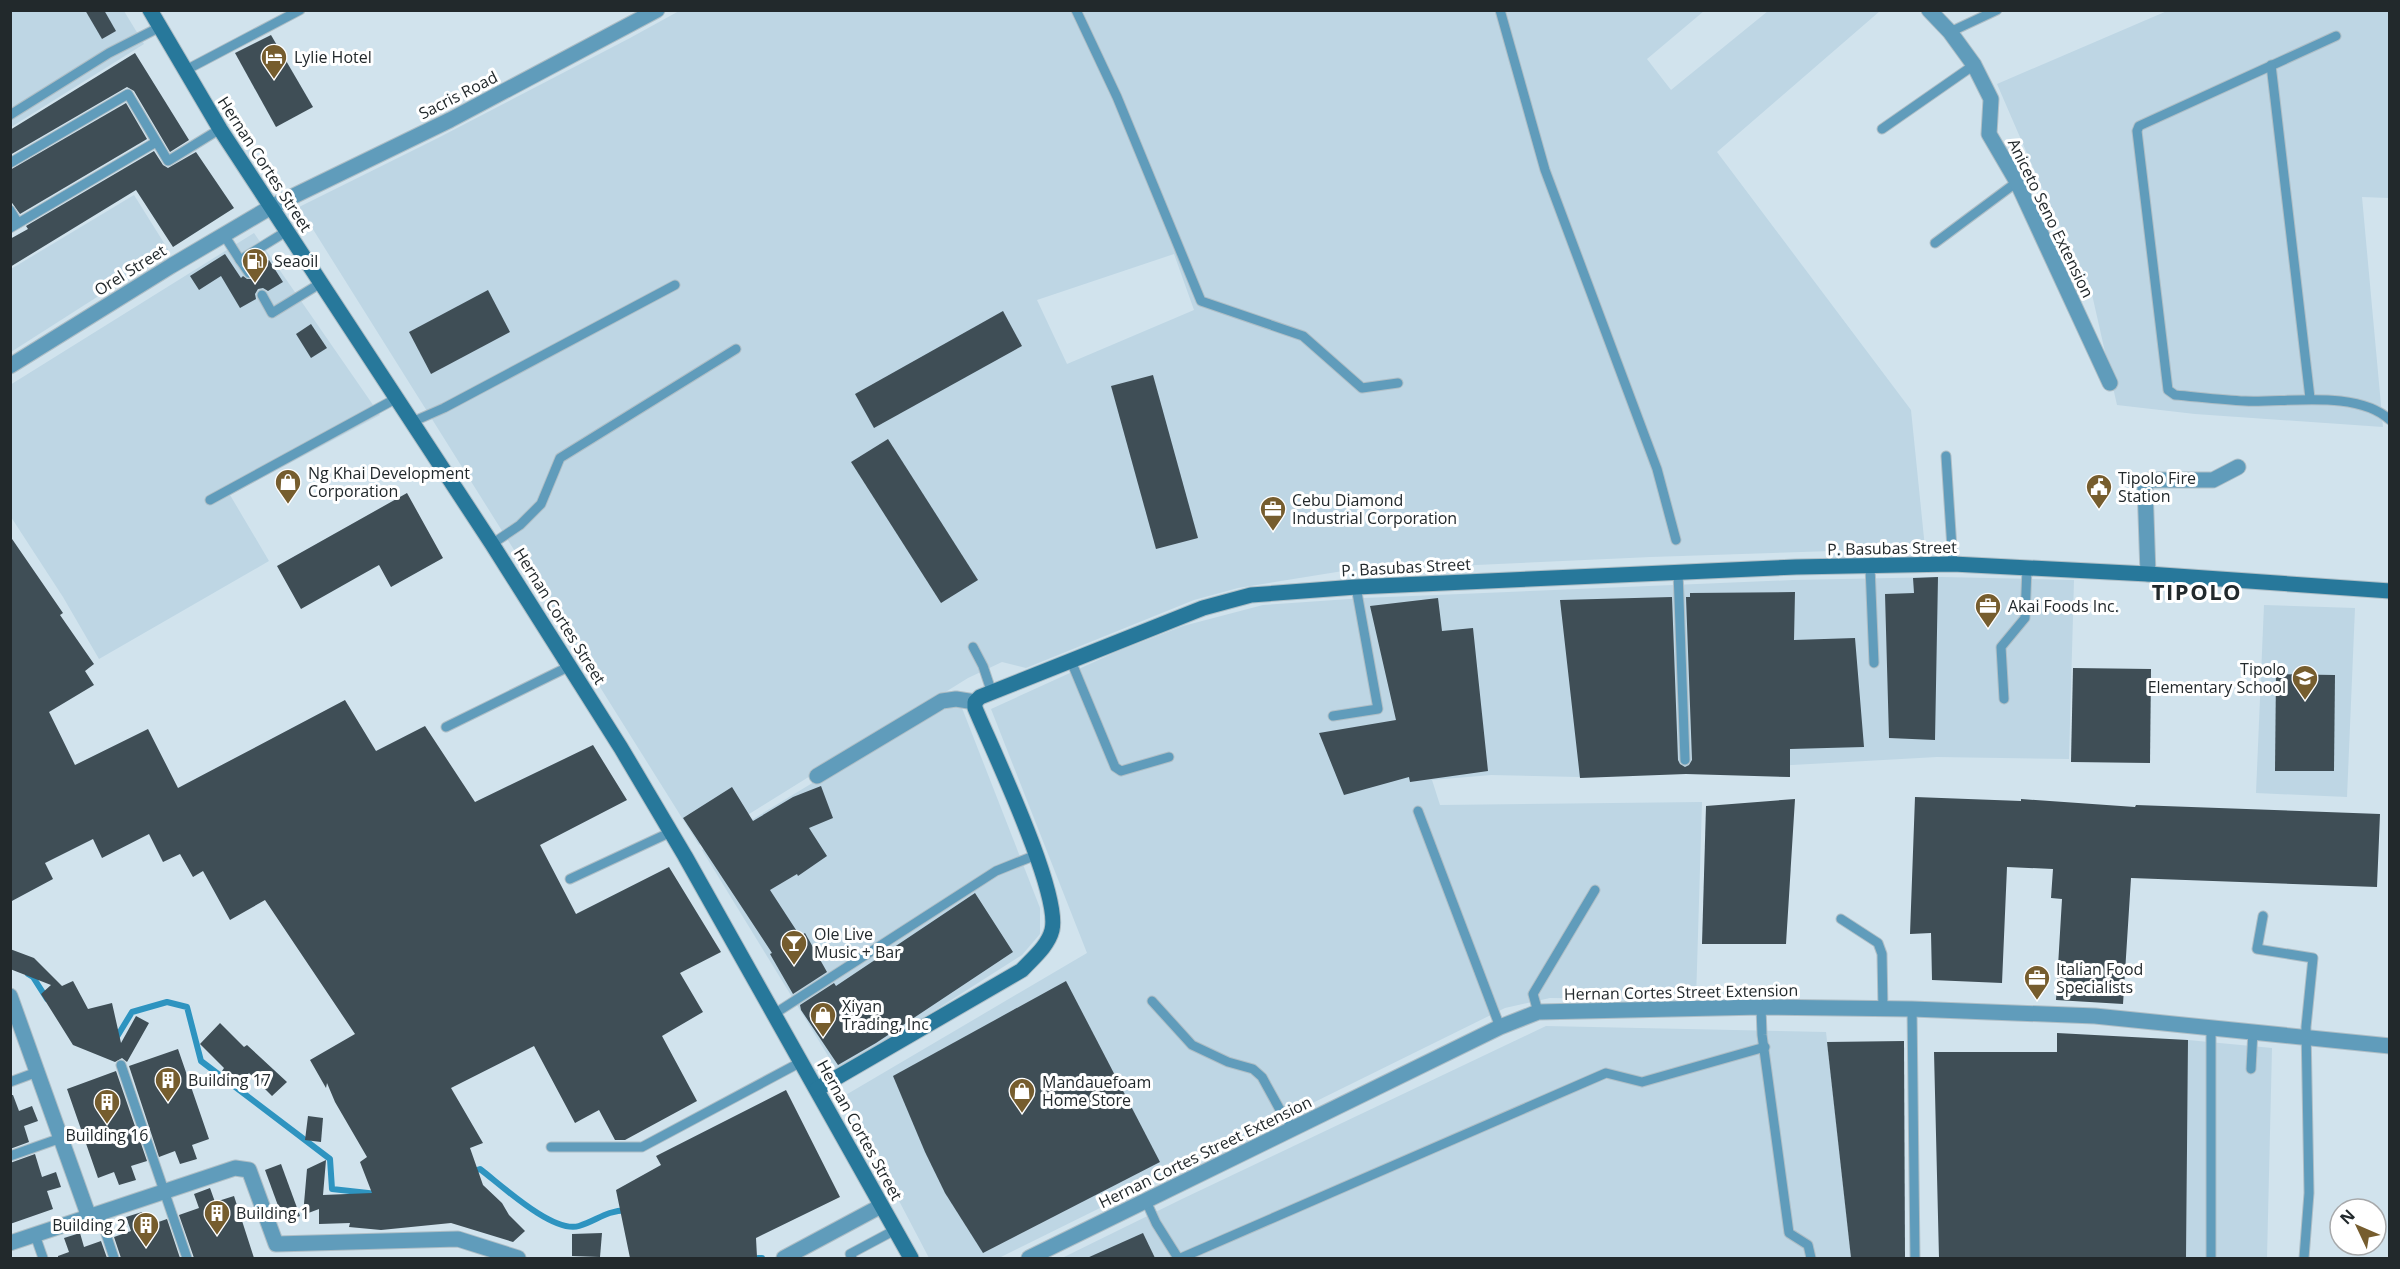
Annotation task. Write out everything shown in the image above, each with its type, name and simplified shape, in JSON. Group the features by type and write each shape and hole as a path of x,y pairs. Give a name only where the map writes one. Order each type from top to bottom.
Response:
{"street":[{"name":"Hernan Cortes Street","path":"150,10 220,129 570,666 671,832 911,1258"},
{"name":"Sacris Road","path":"271,207 450,120 657,10"},
{"name":"Aniceto Seno Extension","path":"1929,10 1950,32 1974,65 1990,99 1989,134 2017,182 2110,383"},
{"name":"Orel Street","path":"10,366 271,207"},
{"path":"2148,574 2145,485 2147,482 2150,480 2213,480 2238,467"},
{"name":"P. Basubas Street","path":"975,702 980,697 1185,615 1251,596 1356,587 1678,572 1953,564 2148,574 2390,591"},
{"path":"817,776 942,701 956,699 975,702 975,708 1036,855 1053,909 1052,930 1041,950 1022,970 817,1089"},
{"path":"12,1005 61,1138 94,1215"},
{"name":"Hernan Cortes Street Extension","path":"1029,1258 1500,1028 1538,1012 1761,1007 2095,1016 2253,1030 2390,1046"},
{"path":"10,1243 235,1168 249,1170 276,1244 458,1239 518,1258"},
{"path":"788,1256 881,1206"}],"lane":[{"path":"186,70 300,10"},
{"path":"1076,10 1117,97 1201,301 1303,336 1362,388 1398,383"},
{"path":"1500,10 1545,170 1656,469 1676,540"},
{"path":"1950,32 1997,10"},
{"path":"10,115 109,53 160,27"},
{"path":"2336,36 2139,126 2138,143 2168,390 2175,395 2247,401 2310,398 2369,408 2390,420"},
{"path":"1882,129 1974,65"},
{"path":"2271,65 2310,398"},
{"path":"10,163 128,94 168,162 220,129"},
{"path":"10,210 14,226 156,142"},
{"path":"1935,243 2017,182"},
{"path":"240,260 287,231"},
{"path":"224,235 249,273"},
{"path":"262,295 272,313 321,283"},
{"path":"412,422 444,408 675,285"},
{"path":"492,544 520,525 541,504 560,458 736,349"},
{"path":"210,500 397,398"},
{"path":"1946,456 1953,564"},
{"path":"1869,566 1874,663"},
{"path":"2004,699 2001,647 2025,618 2027,568"},
{"path":"1678,572 1685,760"},
{"path":"1333,716 1378,709 1356,587"},
{"path":"973,647 983,666 992,693"},
{"path":"1071,661 1115,767 1121,771 1169,757"},
{"path":"446,727 570,666"},
{"path":"1418,811 1500,1028"},
{"path":"570,879 671,832"},
{"path":"774,1014 996,871 1036,855"},
{"path":"1538,1012 1533,994 1595,890"},
{"path":"2263,916 2257,949 2313,958 2306,1037 2309,1193 2304,1258"},
{"path":"1841,919 1878,943 1882,954 1883,1009"},
{"path":"1152,1001 1192,1045 1228,1062 1253,1069 1262,1077 1293,1129"},
{"path":"1761,1007 1789,1233 1808,1245 1811,1258"},
{"path":"1912,1010 1915,1258"},
{"path":"2211,1026 2211,1258"},
{"path":"2251,1069 2253,1030"},
{"path":"1146,1201 1156,1223 1180,1258 1606,1073 1642,1083 1765,1047"},
{"path":"551,1147 642,1147 801,1062"},
{"path":"121,1065 187,1258"},
{"path":"10,1082 38,1072"},
{"path":"10,1156 61,1138"},
{"path":"94,1215 114,1258"},
{"path":"840,1258 851,1256 895,1230"},
{"path":"35,1235 43,1258"}],"shaded area":[{"path":"10,11 124,11 144,44 11,127"},
{"path":"679,11 1704,11 1647,59 1671,90 1768,11 1880,11 1717,152 1911,410 1925,548 1651,557 1343,571 1238,588 1194,600 1026,668 1002,662 968,678 699,845 299,207","holes":["1174,254 1194,310 1067,364 1037,300"]},
{"path":"2167,11 2389,11 2389,198 2362,197 2383,427 2195,414 2117,405 2091,290 2039,181 1997,84"},
{"path":"134,195 169,251 11,352 11,269"},
{"path":"254,233 380,415 230,495 269,561 99,659 63,597 11,517 10,385"},
{"path":"1942,577 2074,580 2069,759 1937,757 1578,777 1491,775 1432,780 1440,805 1702,802 1696,1000 1550,998 1505,1008 999,1258 929,1258 844,1096 1087,953 991,709 1116,652 1183,626 1263,605 1364,598 1793,580"},
{"name":"Tipolo Elementary School","path":"2264,605 2355,608 2347,797 2256,793"},
{"path":"946,702 962,708 1040,908 1040,934 1022,955 838,1072 702,850"},
{"path":"1546,1026 1826,1032 1851,1258 1062,1258 1182,1199"},
{"path":"2188,1040 2272,1048 2267,1258 2186,1258"}],"building":[{"path":"85,10 104,10 116,31 102,39"},
{"name":"Lylie Hotel","path":"271,35 313,107 276,127 235,53"},
{"path":"135,53 189,140 170,152 134,91 127,87 10,155 10,130"},
{"path":"126,103 147,139 20,214 10,200 10,170"},
{"path":"154,151 163,165 168,168 196,152 234,208 173,247 136,190 10,267 10,239 28,229 26,226"},
{"path":"225,254 241,278 243,276 252,279 255,269 269,260 283,282 268,291 263,288 258,289 255,294 256,299 240,308 221,276 199,290 190,276"},
{"path":"488,290 510,332 431,374 409,332"},
{"path":"1003,311 1022,346 874,428 855,394"},
{"path":"311,324 327,348 311,358 296,334"},
{"path":"1153,375 1198,538 1156,549 1111,386"},
{"path":"888,439 978,580 941,603 851,462"},
{"path":"407,493 443,558 391,587 379,565 301,609 277,566"},
{"path":"10,536 63,613 60,615 94,664 85,671 94,685 49,712 75,765 148,729 178,788 345,700 376,751 425,726 475,802 593,745 627,800 540,845 576,914 669,867 721,952 680,973 703,1012 662,1036 697,1101 625,1140 615,1140 599,1110 575,1123 534,1046 451,1088 483,1143 470,1148 483,1185 502,1203 509,1215 525,1231 513,1242 451,1223 381,1230 349,1227 350,1223 319,1224 319,1209 303,1215 307,1169 326,1160 323,1195 372,1193 360,1162 367,1157 335,1102 327,1083 326,1088 310,1060 355,1034 265,900 230,920 203,871 193,877 180,854 163,862 149,834 102,858 93,839 45,863 53,879 10,902"},
{"path":"1938,577 1935,740 1889,738 1885,594 1914,593 1913,578"},
{"path":"1795,592 1794,640 1855,638 1864,747 1790,749 1790,777 1686,774 1580,778 1560,600 1672,597 1678,760 1685,767 1692,760 1686,597 1690,597 1690,593"},
{"path":"1438,598 1442,631 1473,628 1488,771 1410,782 1409,777 1344,795 1319,733 1396,720 1370,606"},
{"path":"2073,668 2151,669 2150,763 2071,762"},
{"path":"2276,674 2335,675 2334,771 2275,771"},
{"path":"821,786 833,818 809,828 827,856 798,876 797,874 770,890 800,936 805,933 827,972 793,994 770,954 772,953 683,818 732,787 753,821 793,797"},
{"path":"1915,797 2021,801 2021,799 2135,807 2136,805 2380,814 2377,887 2131,878 2123,1004 2056,1000 2062,899 2051,898 2053,869 2007,867 2002,983 1932,980 1931,933 1910,934"},
{"path":"1795,799 1786,944 1702,944 1706,806"},
{"path":"975,893 1013,952 876,1043 838,1065 801,1010 800,1005 834,983 836,986"},
{"path":"10,949 34,958 62,986 73,981 88,1009 112,1003 121,1043 136,1016 149,1023 127,1062 122,1058 115,1062 73,1045 41,994 51,985 10,969"},
{"name":"Mandauefoam Home Store","path":"1066,981 1160,1162 983,1253 945,1193 893,1076"},
{"path":"220,1023 244,1047 247,1045 287,1082 272,1096 249,1073 238,1085 222,1071 224,1068 200,1044"},
{"path":"2057,1033 2188,1040 2186,1258 1939,1258 1934,1052 2057,1052"},
{"path":"1904,1041 1905,1258 1851,1258 1827,1042"},
{"name":"Building 17","path":"178,1049 209,1139 192,1145 197,1159 180,1164 175,1151 159,1157 129,1066"},
{"name":"Building 16","path":"116,1071 147,1161 131,1166 136,1180 119,1185 114,1172 98,1178 67,1089"},
{"path":"786,1090 840,1197 756,1238 757,1257 630,1258 616,1190 661,1165 656,1156"},
{"path":"10,1095 13,1095 19,1111 32,1106 38,1121 24,1126 29,1142 10,1149"},
{"path":"308,1116 323,1118 321,1142 305,1140"},
{"path":"35,1154 42,1177 56,1172 61,1187 47,1191 53,1209 10,1224 10,1163"},
{"path":"281,1164 300,1216 284,1222 265,1170"},
{"name":"Building 1","path":"210,1188 215,1202 234,1196 254,1258 194,1258 179,1215 199,1208 194,1194"},
{"name":"Building 2","path":"142,1212 147,1226 167,1219 180,1258 121,1258 114,1237 131,1231 126,1217"},
{"path":"80,1233 84,1247 101,1241 107,1258 58,1258 69,1252 64,1238"},
{"path":"602,1233 600,1257 572,1256 572,1234"},
{"path":"1143,1233 1155,1258 1087,1258"}],"waterway":[{"path":"28,974 33,977 47,999"},
{"path":"115,1040 132,1012 167,1002 187,1007 201,1061 330,1159 332,1189 377,1194"},
{"path":"471,1172 480,1169 513,1196 555,1223 579,1226 607,1214 627,1210"}],"place":[{"name":"Lylie Hotel","path":"274,80"},
{"name":"Seaoil","path":"255,284"},
{"name":"Ng Khai Development Corporation","path":"288,505"},
{"name":"Tipolo Fire Station","path":"2099,510"},
{"name":"Cebu Diamond Industrial Corporation","path":"1273,532"},
{"name":"Akai Foods Inc.","path":"1988,629"},
{"name":"Tipolo Elementary School","path":"2305,701"},
{"name":"Ole Live Music + Bar","path":"794,966"},
{"name":"Italian Food Specialists","path":"2037,1001"},
{"name":"Xiyan Trading, Inc","path":"823,1038"},
{"name":"Building 17","path":"168,1103"},
{"name":"Mandauefoam Home Store","path":"1022,1114"},
{"name":"Building 16","path":"107,1125"},
{"name":"Building 1","path":"217,1236"},
{"name":"Building 2","path":"146,1248"}],"district":[{"name":"TIPOLO","path":"2197,592"}]}
